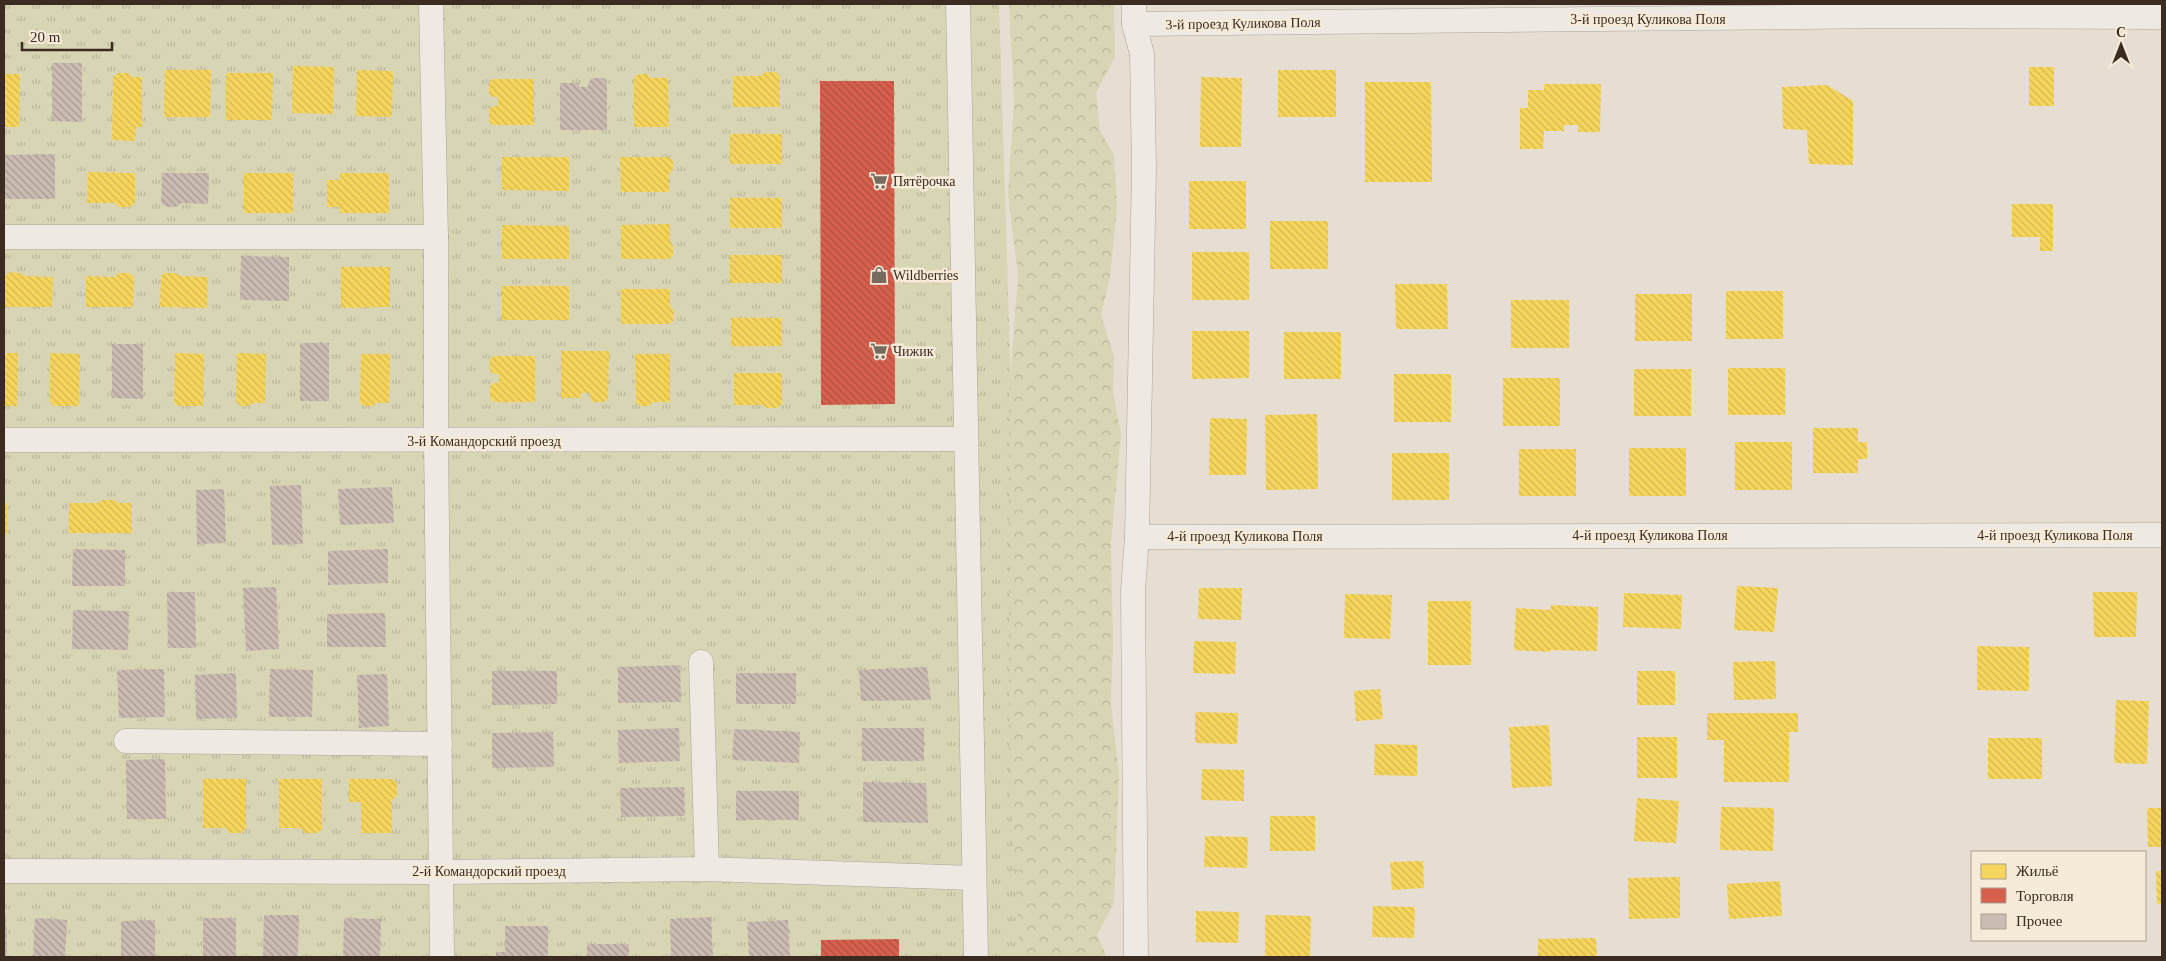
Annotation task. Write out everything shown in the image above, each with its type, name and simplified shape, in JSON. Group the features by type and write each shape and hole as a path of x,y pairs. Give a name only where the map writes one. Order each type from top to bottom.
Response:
{"street":[{"path":"431,4 436,237 436,441 442,957"},
{"path":"958,4 964,439 976,957"},
{"path":"1134,14 1142,54 1144,168 1137,537 1133,590 1136,957"},
{"name":"3-й проезд Куликова Поля","path":"1134,14 2162,17"},
{"path":"4,237 436,237"},
{"name":"3-й Командорский проезд","path":"4,440 964,439"},
{"name":"4-й проезд Куликова Поля","path":"1137,537 2162,535"},
{"path":"701,662 707,869"},
{"path":"126,742 440,744"},
{"name":"2-й Командорский проезд","path":"4,871 442,872 707,869 974,878"}],"green space":[{"path":"4,4 999,4 1029,957 4,957"},
{"path":"1009,4 1114,4 1115,57 1096,93 1100,131 1114,155 1117,208 1110,277 1101,315 1114,356 1113,394 1121,433 1111,542 1113,641 1111,704 1119,774 1114,903 1097,935 1107,957 1020,957 1009,770 1009,395 1018,276 1008,195 1014,102"}],"building: Жильё":[{"path":"293,66 334,67 333,114 292,113"},
{"path":"2029,67 2054,67 2054,106 2029,106"},
{"path":"165,70 211,70 210,117 164,117"},
{"path":"357,70 393,71 392,117 356,116"},
{"path":"1278,70 1336,70 1336,117 1278,117"},
{"path":"765,72 776,72 780,76 780,107 733,107 733,76 761,76"},
{"path":"118,73 128,73 132,77 142,77 142,127 136,127 135,141 112,140 113,77"},
{"path":"226,73 273,73 272,120 226,120"},
{"path":"4,74 20,74 19,127 4,127"},
{"path":"638,74 647,74 651,78 668,78 669,127 634,127 634,78"},
{"path":"1201,77 1242,78 1241,147 1200,147"},
{"path":"493,79 534,79 534,125 493,125 489,122 489,110 493,106 498,106 498,97 493,97 489,94 489,82"},
{"path":"1365,82 1431,82 1432,182 1365,182"},
{"path":"1544,84 1601,84 1600,132 1578,132 1578,125 1564,125 1564,131 1544,131 1543,149 1520,149 1520,108 1528,108 1528,90 1544,90"},
{"path":"1827,85 1853,101 1853,165 1809,164 1807,130 1783,129 1782,87"},
{"path":"730,134 782,134 782,164 730,164"},
{"path":"502,157 569,157 569,191 502,190"},
{"path":"620,157 669,157 673,161 673,170 669,174 669,192 621,192"},
{"path":"88,172 135,173 135,203 130,207 119,207 115,203 87,203"},
{"path":"244,173 293,173 293,213 244,213"},
{"path":"340,173 389,173 389,213 340,213 340,207 327,207 327,180 340,180"},
{"path":"1189,181 1246,181 1246,229 1189,229"},
{"path":"730,198 782,198 782,228 730,228"},
{"path":"2012,204 2053,204 2053,251 2040,251 2040,237 2012,237"},
{"path":"1270,221 1328,221 1328,269 1270,269"},
{"path":"670,224 670,241 673,246 673,255 670,259 621,259 621,225"},
{"path":"502,225 569,226 569,259 502,259"},
{"path":"1192,252 1249,252 1249,300 1192,300"},
{"path":"730,255 782,255 782,283 730,283"},
{"path":"341,267 390,267 390,307 341,308"},
{"path":"10,272 20,273 25,276 53,277 52,307 5,307 5,276"},
{"path":"119,273 129,273 134,277 133,307 86,307 86,276 114,277"},
{"path":"165,273 176,273 180,276 208,277 207,308 160,307 161,276"},
{"path":"1395,284 1447,284 1448,329 1396,329"},
{"path":"502,286 569,286 569,320 502,320"},
{"path":"621,289 670,289 670,306 674,311 674,320 670,324 621,324"},
{"path":"1726,291 1783,291 1783,339 1726,339"},
{"path":"1635,294 1692,294 1692,341 1635,341"},
{"path":"1511,300 1569,300 1569,348 1511,348"},
{"path":"731,318 782,318 782,346 731,346"},
{"path":"1192,331 1249,331 1249,378 1192,379"},
{"path":"1284,332 1341,332 1341,379 1284,379"},
{"path":"561,351 609,351 608,398 605,402 593,402 590,398 590,393 581,393 581,398 561,398"},
{"path":"4,353 18,353 17,406 4,406"},
{"path":"50,353 80,354 79,406 54,406 50,402"},
{"path":"175,353 204,354 203,406 178,406 174,402"},
{"path":"237,353 266,354 265,403 241,406 236,402"},
{"path":"361,354 390,354 389,403 365,406 360,403"},
{"path":"635,354 670,354 670,402 653,402 649,406 639,406 636,402"},
{"path":"494,356 535,356 535,402 494,402 490,398 490,386 494,383 499,383 499,374 494,374 490,371 490,359"},
{"path":"1728,368 1785,368 1785,415 1728,415"},
{"path":"1634,369 1691,369 1691,416 1634,416"},
{"path":"734,373 782,373 782,404 777,408 767,408 762,405 734,405"},
{"path":"1394,374 1451,374 1451,422 1394,422"},
{"path":"1503,378 1560,378 1560,426 1503,426"},
{"path":"1317,414 1318,489 1266,490 1265,415"},
{"path":"1210,418 1247,419 1246,475 1209,475"},
{"path":"1813,428 1858,428 1858,442 1867,442 1867,459 1858,459 1858,473 1813,473"},
{"path":"1735,442 1792,442 1792,490 1735,490"},
{"path":"1629,448 1686,448 1686,496 1629,496"},
{"path":"1519,449 1576,449 1576,496 1519,496"},
{"path":"1392,453 1449,453 1449,500 1392,500"},
{"path":"103,500 132,503 132,533 69,533 69,503 98,503"},
{"path":"4,503 7,503 7,534 4,534"},
{"path":"1737,586 1778,588 1774,632 1734,630"},
{"path":"1199,588 1242,588 1241,620 1198,619"},
{"path":"2093,592 2137,592 2136,637 2094,637"},
{"path":"1624,593 1682,595 1681,629 1623,627"},
{"path":"1345,594 1392,595 1390,639 1344,638"},
{"path":"1428,601 1471,601 1471,665 1428,665"},
{"path":"1551,605 1598,607 1597,651 1550,650 1550,652 1514,650 1516,608 1551,610"},
{"path":"1194,641 1236,642 1235,674 1193,673"},
{"path":"1977,646 2029,647 2029,691 1977,690"},
{"path":"1775,661 1776,699 1734,700 1733,662"},
{"path":"1637,671 1675,671 1675,705 1637,705"},
{"path":"1380,689 1383,719 1356,721 1354,691"},
{"path":"2116,700 2149,701 2147,764 2114,763"},
{"path":"1195,712 1238,713 1237,744 1195,743"},
{"path":"1707,713 1798,713 1798,732 1789,732 1789,782 1724,782 1724,740 1707,740"},
{"path":"1549,725 1552,786 1512,788 1509,727"},
{"path":"1637,737 1677,737 1677,778 1637,778"},
{"path":"1988,738 2042,738 2042,779 1988,779"},
{"path":"1375,744 1417,745 1417,776 1374,775"},
{"path":"1202,769 1244,770 1244,801 1201,800"},
{"path":"203,779 246,779 246,828 242,833 229,833 226,828 203,828"},
{"path":"279,779 322,779 322,829 318,833 305,833 301,828 279,828"},
{"path":"349,779 392,779 397,783 397,796 392,800 392,833 361,833 361,802 349,802"},
{"path":"1637,798 1679,801 1676,843 1634,841"},
{"path":"1721,807 1774,808 1773,851 1720,850"},
{"path":"2147,808 2162,808 2162,847 2148,847"},
{"path":"1270,816 1315,816 1315,851 1270,851"},
{"path":"1205,836 1248,837 1247,868 1204,867"},
{"path":"1423,861 1424,888 1392,890 1390,862"},
{"path":"2156,871 2162,871 2162,904 2157,904"},
{"path":"1680,877 1680,918 1629,919 1628,878"},
{"path":"1780,881 1782,916 1729,919 1727,884"},
{"path":"1373,906 1415,907 1414,938 1372,937"},
{"path":"1196,911 1239,912 1238,943 1196,942"},
{"path":"1265,915 1311,916 1310,957 1265,957"},
{"path":"1596,938 1597,957 1538,957 1538,939"}],"building: Торговля":[{"path":"820,81 894,81 895,404 821,405"},
{"path":"899,939 899,957 821,957 821,940"}],"building: Прочее":[{"path":"52,63 82,63 82,122 52,121"},
{"path":"592,78 604,78 607,83 607,130 560,130 560,83 579,83 579,87 588,87 588,83"},
{"path":"55,154 55,199 4,199 4,155"},
{"path":"162,173 209,173 208,204 181,203 176,207 166,207 161,203"},
{"path":"241,256 289,257 289,301 240,300"},
{"path":"300,343 329,343 329,401 300,401"},
{"path":"112,344 143,344 143,399 112,398"},
{"path":"301,485 303,544 272,545 270,486"},
{"path":"392,487 394,523 340,525 338,489"},
{"path":"224,489 226,543 197,544 196,490"},
{"path":"73,549 125,550 125,586 72,586"},
{"path":"388,549 388,583 328,585 328,551"},
{"path":"276,587 279,649 246,651 243,588"},
{"path":"167,592 195,592 196,648 168,648"},
{"path":"73,610 129,611 128,650 72,649"},
{"path":"385,613 386,647 327,647 327,614"},
{"path":"680,665 681,702 618,703 618,667"},
{"path":"927,667 931,700 861,701 859,670"},
{"path":"164,669 165,717 119,718 117,670"},
{"path":"270,669 313,670 312,717 269,717"},
{"path":"492,671 557,671 557,704 492,705"},
{"path":"236,673 237,718 196,719 195,675"},
{"path":"736,673 796,673 796,704 736,704"},
{"path":"387,674 389,726 359,728 357,675"},
{"path":"679,728 680,761 619,763 618,730"},
{"path":"862,728 924,728 924,761 862,761"},
{"path":"734,729 800,732 799,763 732,760"},
{"path":"553,732 554,767 492,768 492,733"},
{"path":"165,759 166,819 127,819 126,760"},
{"path":"863,782 926,783 928,823 863,822"},
{"path":"684,787 685,816 621,817 620,788"},
{"path":"736,791 799,791 799,820 736,820"},
{"path":"4,915 6,915 7,957 4,957"},
{"path":"264,915 299,915 298,957 263,957"},
{"path":"711,917 713,957 671,957 670,919"},
{"path":"35,918 67,920 65,957 33,957"},
{"path":"203,918 236,918 236,957 203,957"},
{"path":"344,918 381,919 380,957 343,957"},
{"path":"155,920 155,957 121,957 121,921"},
{"path":"788,920 790,957 749,957 747,922"},
{"path":"505,926 548,926 548,957 496,957 496,952 505,952"},
{"path":"587,944 629,944 629,957 587,957"}],"place":[{"name":"Пятёрочка","path":"879,181"},
{"name":"Wildberries","path":"879,275"},
{"name":"Чижик","path":"879,351"}]}
